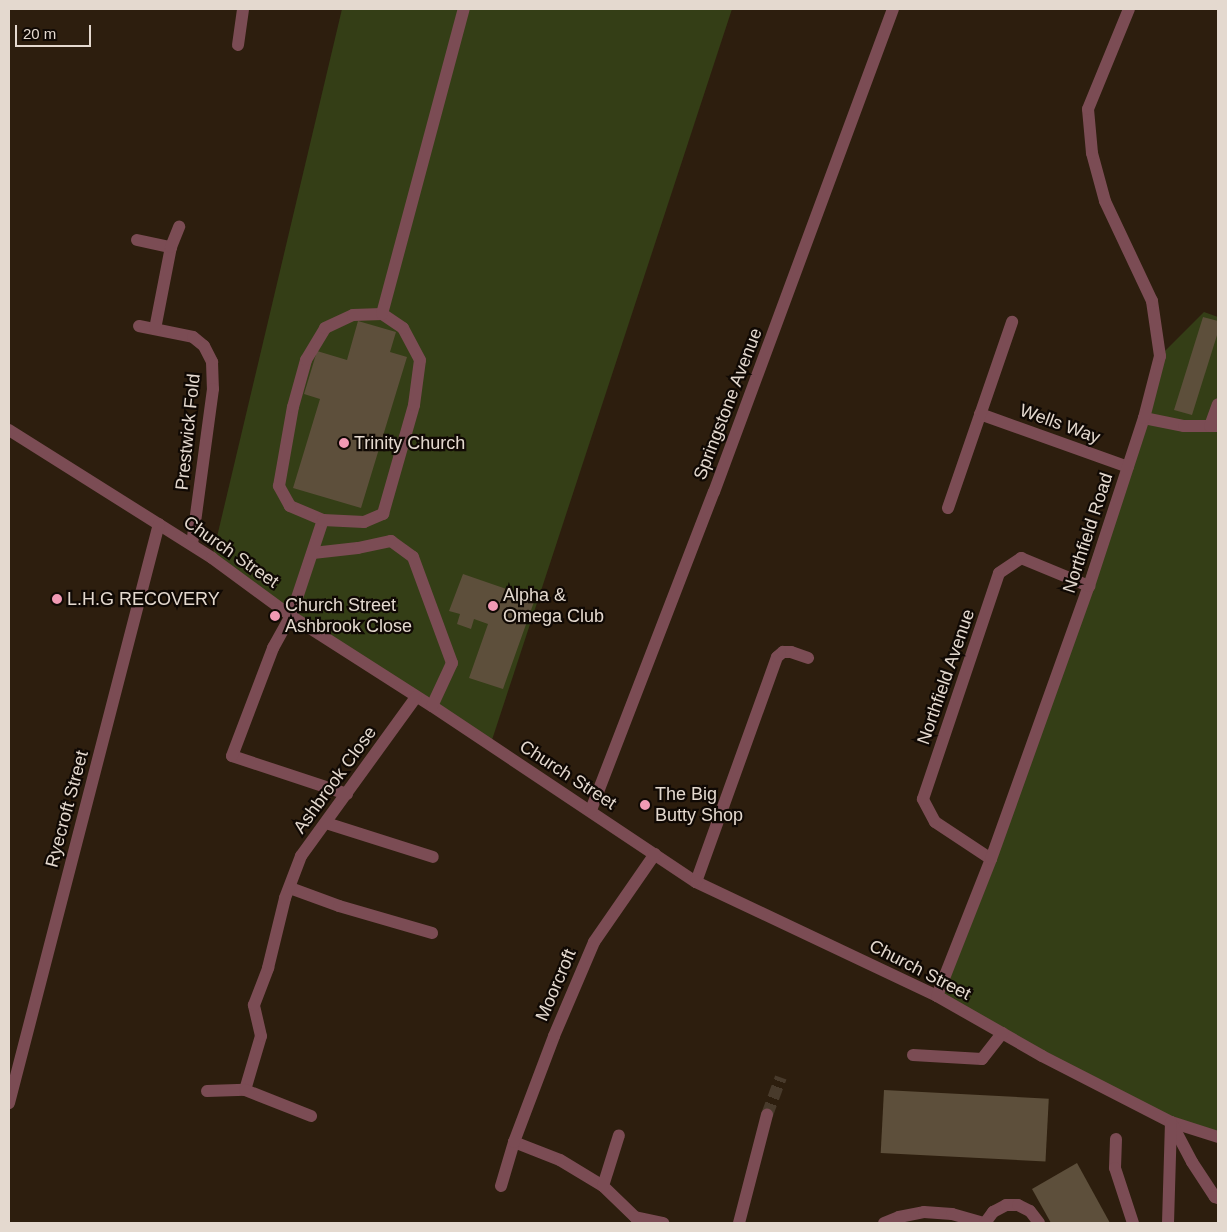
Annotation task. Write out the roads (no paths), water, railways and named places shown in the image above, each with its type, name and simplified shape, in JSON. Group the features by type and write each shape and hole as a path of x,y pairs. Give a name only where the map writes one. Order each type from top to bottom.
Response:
{"street":[{"path":"238,45 243,9"},
{"path":"382,314 464,9"},
{"name":"Springstone Avenue","path":"591,810 717,483 893,9"},
{"name":"Northfield Road","path":"936,996 991,859 1089,586 1144,418 1160,356 1152,301 1104,201 1092,152 1088,109 1129,9"},
{"path":"155,329 171,247 179,227"},
{"path":"137,240 171,247"},
{"path":"382,314 403,328 420,360 414,405 383,514 364,522 323,520 290,506 279,486 293,406 306,360 325,328 353,315 382,314"},
{"path":"948,508 1012,322"},
{"name":"Prestwick Fold","path":"139,326 193,337 204,346 212,362 213,389 192,545"},
{"path":"1144,418 1184,426 1214,426 1218,404"},
{"name":"Wells Way","path":"980,414 1128,467"},
{"name":"Church Street","path":"9,430 192,545 291,616 591,810 696,882 936,996 1171,1122 1218,1137"},
{"path":"323,520 291,616 273,648 232,756 347,794"},
{"name":"Ryecroft Street","path":"9,1103 159,524"},
{"path":"313,553 358,548 391,540 413,557 452,663 432,706"},
{"name":"Northfield Avenue","path":"991,859 935,822 922,800 999,573 1021,558 1089,586"},
{"path":"696,882 777,657 783,652 791,652 808,658"},
{"name":"Ashbrook Close","path":"245,1090 261,1036 254,1005 268,968 278,924 301,856 416,698"},
{"path":"326,823 433,857"},
{"name":"Moorcroft","path":"501,1186 514,1142 554,1036 594,942 655,854"},
{"path":"290,888 339,906 432,933"},
{"path":"913,1055 982,1059 1002,1033"},
{"path":"207,1090 245,1090 311,1116"},
{"path":"738,1223 767,1115"},
{"path":"1171,1122 1192,1162 1215,1197 1218,1198"},
{"path":"1168,1223 1171,1122"},
{"path":"603,1186 619,1135"},
{"path":"1116,1139 1115,1168 1133,1223"},
{"path":"514,1142 560,1160 603,1186 634,1220 663,1223"},
{"path":"884,1223 899,1217 924,1212 952,1214 984,1223 993,1212 1006,1205 1018,1205 1030,1210 1039,1223"}],"tunnel":[{"path":"767,1115 781,1077"}],"place":[{"name":"Trinity Church","path":"344,443"},
{"name":"L.H.G RECOVERY","path":"57,599"},
{"name":"Alpha & Omega Club","path":"493,606"},
{"name":"Church Street Ashbrook Close","path":"275,616"},
{"name":"The Big Butty Shop","path":"645,805"}]}
